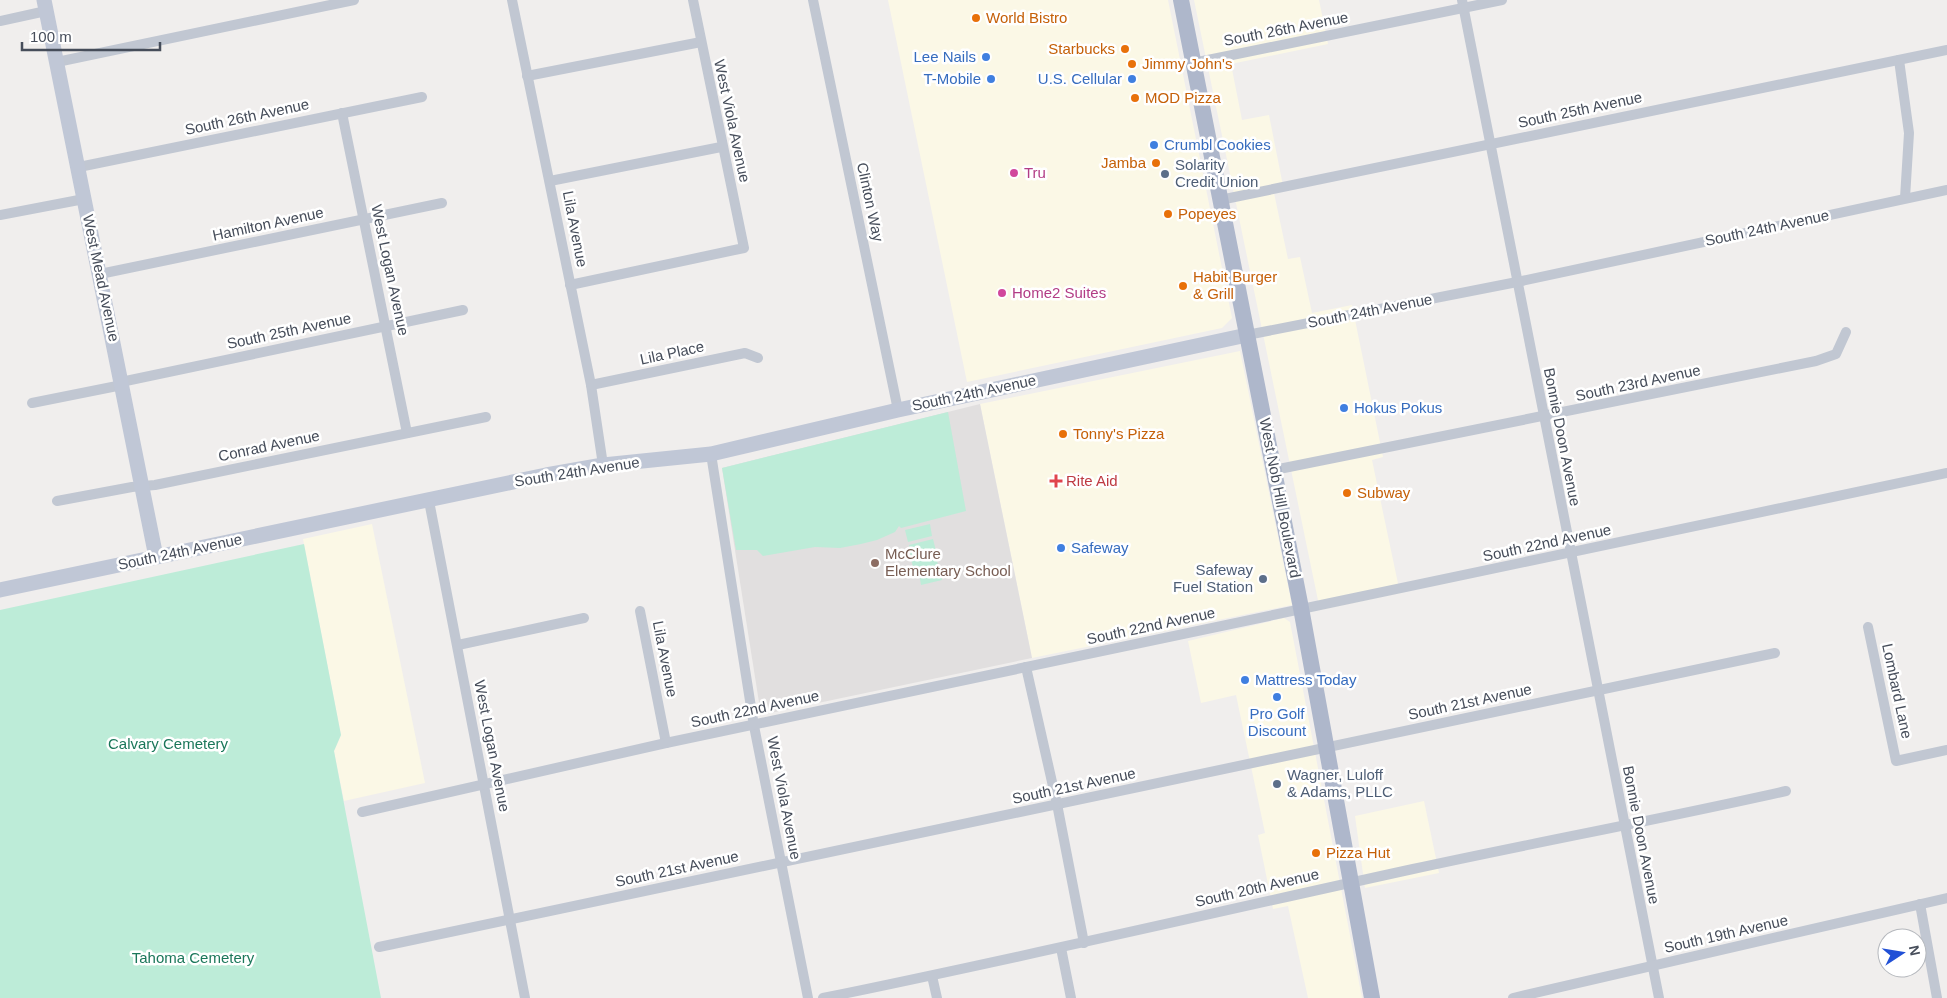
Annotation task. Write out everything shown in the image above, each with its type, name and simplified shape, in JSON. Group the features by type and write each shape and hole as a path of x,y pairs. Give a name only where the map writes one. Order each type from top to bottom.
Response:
{"main road":[{"name":"West Nob Hill Boulevard","path":"1181,0 1302,608 1372,998"}],"street":[{"path":"57,62 354,0"},
{"name":"Lila Avenue","path":"512,0 591,385 602,465"},
{"name":"West Viola Avenue","path":"570,285 744,248 721,147 693,0"},
{"name":"Clinton Way","path":"813,0 898,410"},
{"name":"South 26th Avenue","path":"1193,63 1462,4 1502,0"},
{"name":"Bonnie Doon Avenue","path":"1462,4 1659,998"},
{"path":"0,21 45,6"},
{"name":"West Mead Avenue","path":"45,6 79,167 156,557"},
{"path":"528,76 701,42"},
{"name":"South 25th Avenue","path":"1220,200 1947,50"},
{"path":"1899,60 1909,132 1905,198"},
{"name":"South 26th Avenue","path":"79,167 422,96"},
{"name":"West Logan Avenue","path":"342,113 407,433"},
{"path":"550,181 721,147"},
{"name":"South 24th Avenue","path":"0,590 602,465 711,454 898,410 1248,335 1516,282 1947,190"},
{"path":"0,215 84,198"},
{"name":"Hamilton Avenue","path":"100,274 442,203"},
{"name":"South 25th Avenue","path":"32,403 462,310"},
{"name":"South 23rd Avenue","path":"1274,470 1543,418 1816,361 1836,354 1846,332"},
{"name":"Lila Place","path":"591,385 745,353 758,358"},
{"name":"Conrad Avenue","path":"57,501 143,486 486,417"},
{"name":"West Viola Avenue","path":"711,454 754,726 808,998"},
{"name":"South 22nd Avenue","path":"362,812 666,743 754,726 1302,608 1570,554 1947,473"},
{"name":"West Logan Avenue","path":"429,501 525,998"},
{"name":"Lila Avenue","path":"640,611 666,743"},
{"path":"458,645 584,618"},
{"name":"Lombard Lane","path":"1868,627 1896,761 1947,750"},
{"name":"South 21st Avenue","path":"378,948 1775,653"},
{"path":"1026,667 1057,804 1084,943"},
{"name":"South 20th Avenue","path":"823,998 1786,791"},
{"name":"South 19th Avenue","path":"1513,998 1947,898"},
{"path":"1920,904 1938,998"},
{"path":"1061,948 1071,998"},
{"path":"932,976 937,998"}],"shaded area":[{"path":"888,0 1168,0 1232,318 1222,328 967,382"},
{"path":"1194,0 1319,0 1328,44 1231,64 1242,120 1269,115 1284,191 1274,193 1288,259 1300,257 1312,313 1352,305 1383,457 1372,460 1400,593 1320,610"},
{"path":"1240,351 1292,605 1032,658 980,404"},
{"name":"McClure Elementary School","path":"980,404 1032,658 761,715 722,468"},
{"path":"372,524 425,783 344,801 334,751 341,735 303,539"},
{"path":"1284,618 1290,622 1362,998 1308,998 1288,906 1273,909 1258,835 1265,833 1236,695 1201,703 1188,641"},
{"path":"1424,801 1439,873 1365,888 1355,816"}],"green space":[{"path":"948,412 966,511 901,528 899,526 895,532 877,540 840,548 815,547 763,556 757,550 736,550 722,468"},
{"path":"930,524 932,536 908,542 905,530"},
{"path":"933,539 936,551 911,557 909,545"},
{"name":"Calvary Cemetery","path":"304,544 341,735 334,751 381,998 0,998 0,610"},
{"path":"936,554 938,566 914,571 911,559"},
{"path":"940,568 942,580 921,585 919,573"}],"place":[{"name":"World Bistro","path":"976,18"},
{"name":"Starbucks","path":"1125,49"},
{"name":"Lee Nails","path":"986,57"},
{"name":"Jimmy John's","path":"1132,64"},
{"name":"T-Mobile","path":"991,79"},
{"name":"U.S. Cellular","path":"1132,79"},
{"name":"MOD Pizza","path":"1135,98"},
{"name":"Crumbl Cookies","path":"1154,145"},
{"name":"Jamba","path":"1156,163"},
{"name":"Tru","path":"1014,173"},
{"name":"Solarity Credit Union","path":"1165,174"},
{"name":"Popeyes","path":"1168,214"},
{"name":"Habit Burger & Grill","path":"1183,286"},
{"name":"Home2 Suites","path":"1002,293"},
{"name":"Hokus Pokus","path":"1344,408"},
{"name":"Tonny's Pizza","path":"1063,434"},
{"name":"Rite Aid","path":"1056,481"},
{"name":"Subway","path":"1347,493"},
{"name":"Safeway","path":"1061,548"},
{"name":"McClure Elementary School","path":"875,563"},
{"name":"Safeway Fuel Station","path":"1263,579"},
{"name":"Mattress Today","path":"1245,680"},
{"name":"Pro Golf Discount","path":"1277,697"},
{"name":"Wagner, Luloff & Adams, PLLC","path":"1277,784"},
{"name":"Pizza Hut","path":"1316,853"}],"park label":[{"name":"Tahoma Cemetery","path":"193,958"}]}
